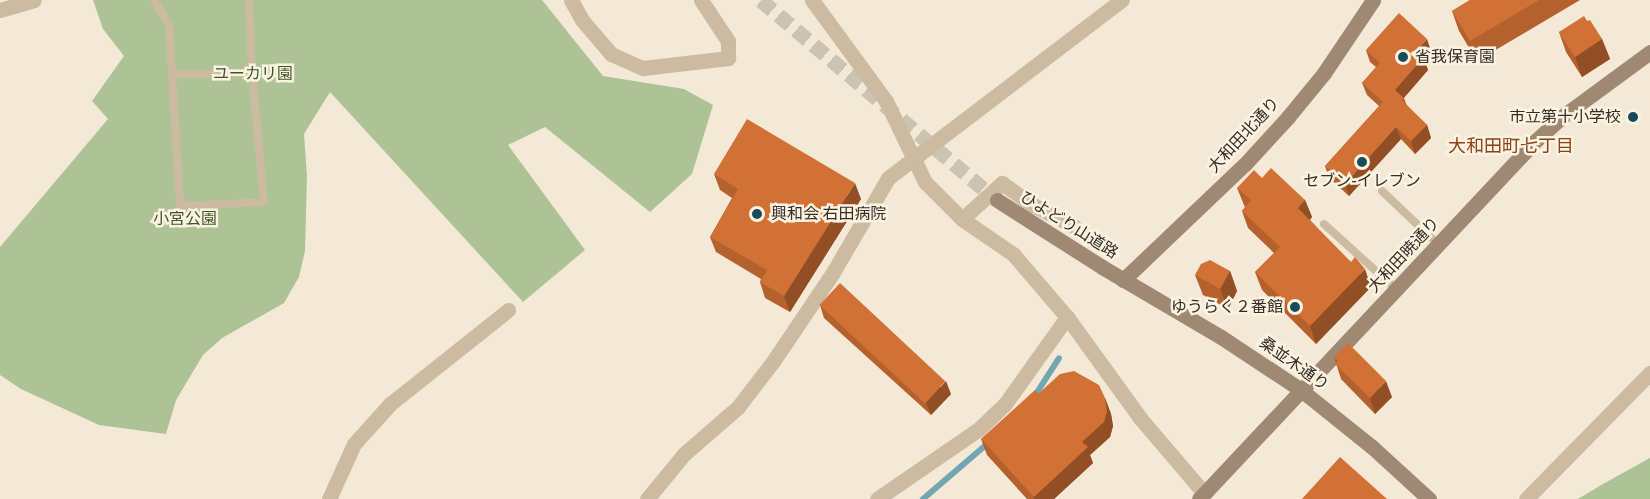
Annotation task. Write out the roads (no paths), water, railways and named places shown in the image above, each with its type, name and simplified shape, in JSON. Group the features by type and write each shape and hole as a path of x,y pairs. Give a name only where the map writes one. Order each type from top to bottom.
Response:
{"street":[{"path":"0,10 34,0"},
{"path":"571,0 582,20 611,54 643,68 728,58 728,41 701,0"},
{"path":"812,0 886,101 911,158 925,182 962,219 1012,254 1067,317 1140,418 1201,496"},
{"path":"647,499 684,454 738,407 774,360 832,274 888,178 911,158 1122,0"},
{"name":"大和田北通り","path":"1123,280 1245,164 1288,117 1324,74 1374,0"},
{"name":"大和田暁通り","path":"1201,496 1533,143 1563,116 1650,52"},
{"path":"962,219 1002,183 1032,204 1074,226"},
{"name":"ひよどり山道路","path":"997,200 1123,280"},
{"name":"桑並木通り","path":"1123,280 1221,337 1301,390 1371,446 1429,499"},
{"path":"329,499 354,444 390,404 508,310"},
{"path":"877,499 979,429 1005,404 1067,317"},
{"path":"1526,499 1650,373"}],"lane":[{"path":"154,0 169,25 180,206 264,202 252,73 249,0"},
{"path":"171,74 252,73"},
{"path":"1383,191 1439,245"},
{"path":"1324,224 1396,290"}],"waterway":[{"path":"1034,397 1059,358"},
{"path":"923,499 988,443"}],"tunnel":[{"path":"761,0 997,200"}],"place":[{"name":"省我保育園","path":"1403,57"},
{"name":"市立第十小学校","path":"1633,117"},
{"name":"セブン-イレブン","path":"1362,162"},
{"name":"興和会 右田病院","path":"757,214"},
{"name":"ゆうらく２番館","path":"1295,307"}],"district":[{"name":"大和田町七丁目","path":"1511,146"}],"park label":[{"name":"ユーカリ園","path":"253,74"},
{"name":"小宮公園","path":"185,219"}]}
